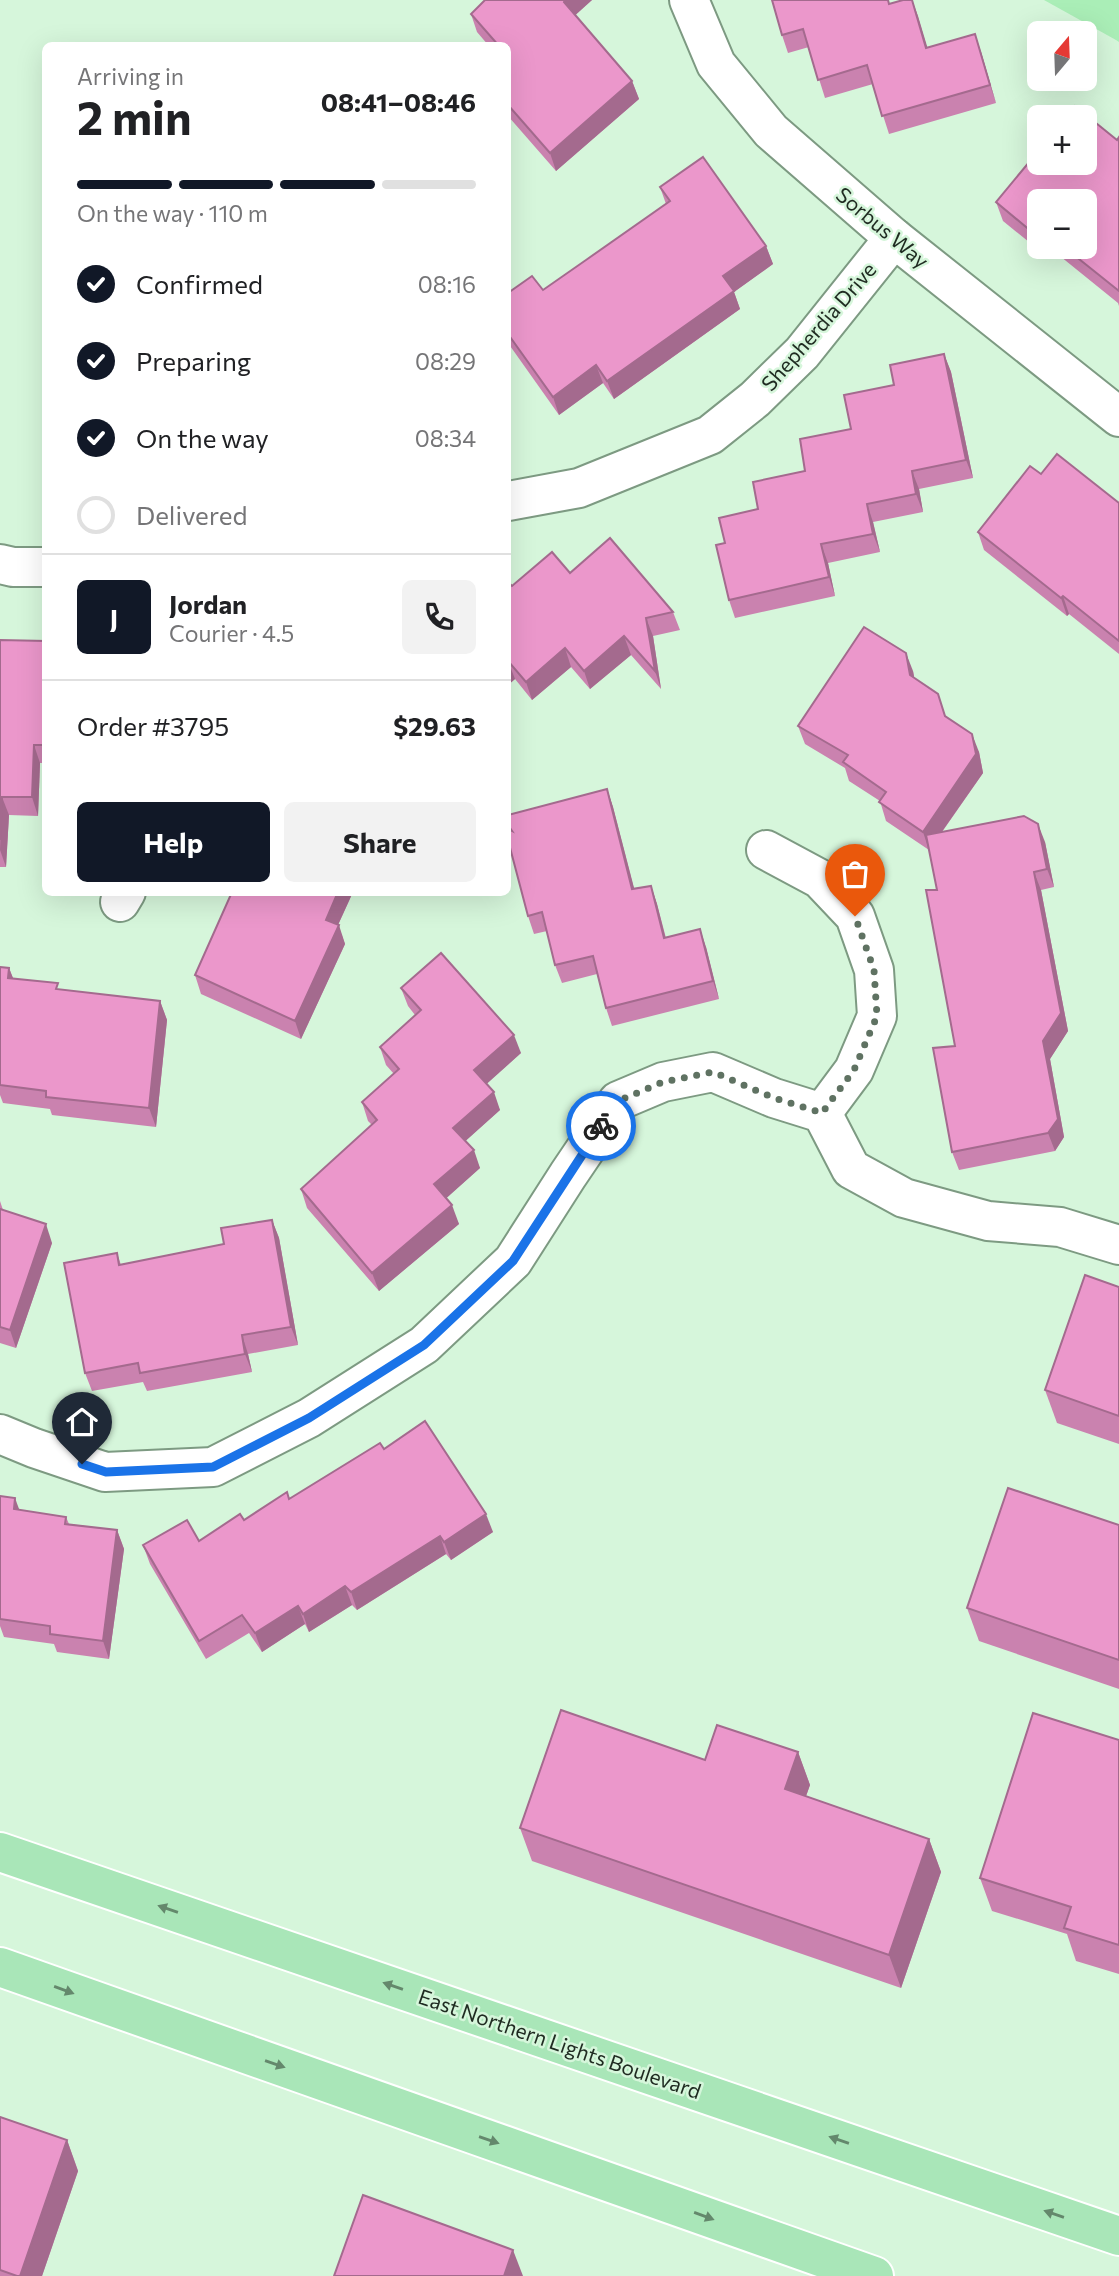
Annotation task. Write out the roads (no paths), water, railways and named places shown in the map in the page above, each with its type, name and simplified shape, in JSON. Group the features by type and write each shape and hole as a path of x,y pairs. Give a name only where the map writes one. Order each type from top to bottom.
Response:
{"main road":[{"name":"East Northern Lights Boulevard","path":"0,1852 1119,2236"},
{"path":"0,1967 874,2276"}],"street":[{"name":"Sorbus Way","path":"689,0 716,64 771,131 894,238 1119,417"},
{"name":"Shepherdia Drive","path":"511,500 579,488 710,435 755,399 802,353 894,238"},
{"path":"0,564 42,567"},
{"path":"766,850 820,879 855,916 874,970 877,1016 854,1070 822,1113"},
{"path":"0,1434 106,1472 213,1467 309,1418 424,1345 513,1261 618,1101 663,1082 713,1072 774,1098 822,1113 851,1168 904,1198 988,1221 1060,1227 1119,1245"}]}
